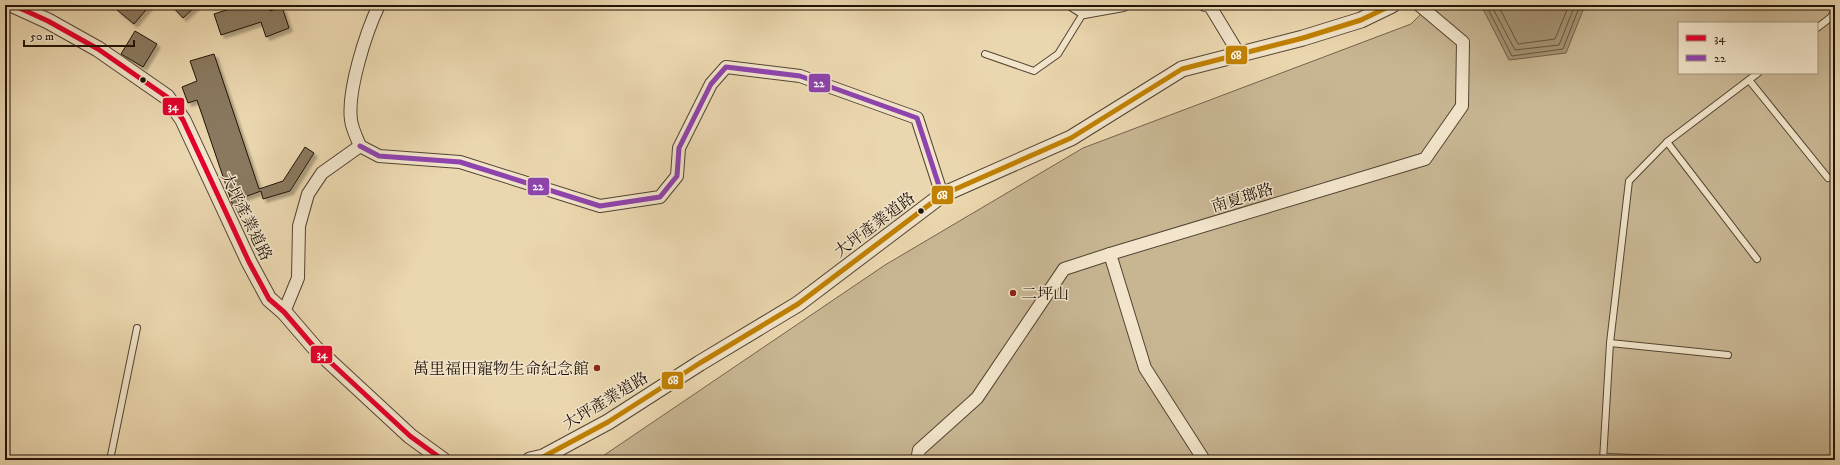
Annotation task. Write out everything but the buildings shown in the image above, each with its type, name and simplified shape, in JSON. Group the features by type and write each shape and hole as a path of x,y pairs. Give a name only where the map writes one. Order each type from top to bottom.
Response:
{"street":[{"name":"大坪產業道路","path":"13,5 48,20 98,49 167,97 182,120 252,268 269,299 284,312 314,348 410,436 443,460"},
{"path":"379,5 372,21 354,80 350,121 360,146 379,156 460,162 600,206 660,197 678,176 679,148 711,84 726,67 800,76 917,118 942,195"},
{"path":"1073,5 1084,12 1123,5"},
{"path":"1205,5 1210,6 1239,54"},
{"name":"大坪產業道路","path":"539,459 608,422 700,363 798,304 942,195 1071,138 1182,69 1303,38 1361,20 1392,5"},
{"name":"南夏瑯路","path":"1110,254 1425,159 1462,106 1463,42 1419,5"},
{"path":"284,312 298,278 299,226 308,194 322,173 360,146"},
{"path":"916,460 919,450 977,398 1064,269 1110,254 1144,368 1204,460"}],"lane":[{"path":"1818,27 1832,20 1835,11"},
{"path":"985,54 1034,71 1058,54 1084,12"},
{"path":"1696,460 1604,458 1610,343 1629,181 1667,142 1757,74"},
{"path":"1749,80 1828,178"},
{"path":"1667,142 1757,259"},
{"path":"110,460 137,328"},
{"path":"1610,343 1728,354"}],"shaded area":[{"path":"1430,5 1835,5 1835,460 597,460 885,265 1083,148 1411,24"}],"water":[{"path":"1481,5 1585,5 1566,53 1509,60"}],"transit line":[{"name":"34","path":"13,5 48,21 98,49 167,97 183,120 249,262 269,299 284,312 315,348 410,436 443,460"},
{"name":"68","path":"530,460 543,457 608,422 700,363 798,304 942,195 1071,138 1182,69 1303,38 1361,20 1392,5"},
{"name":"22","path":"360,146 379,156 460,162 600,206 660,197 677,176 679,148 711,84 726,67 800,76 917,118 942,195"}],"place":[{"name":"二坪山","path":"1013,293"},
{"name":"萬里福田寵物生命紀念館","path":"597,368"}]}
